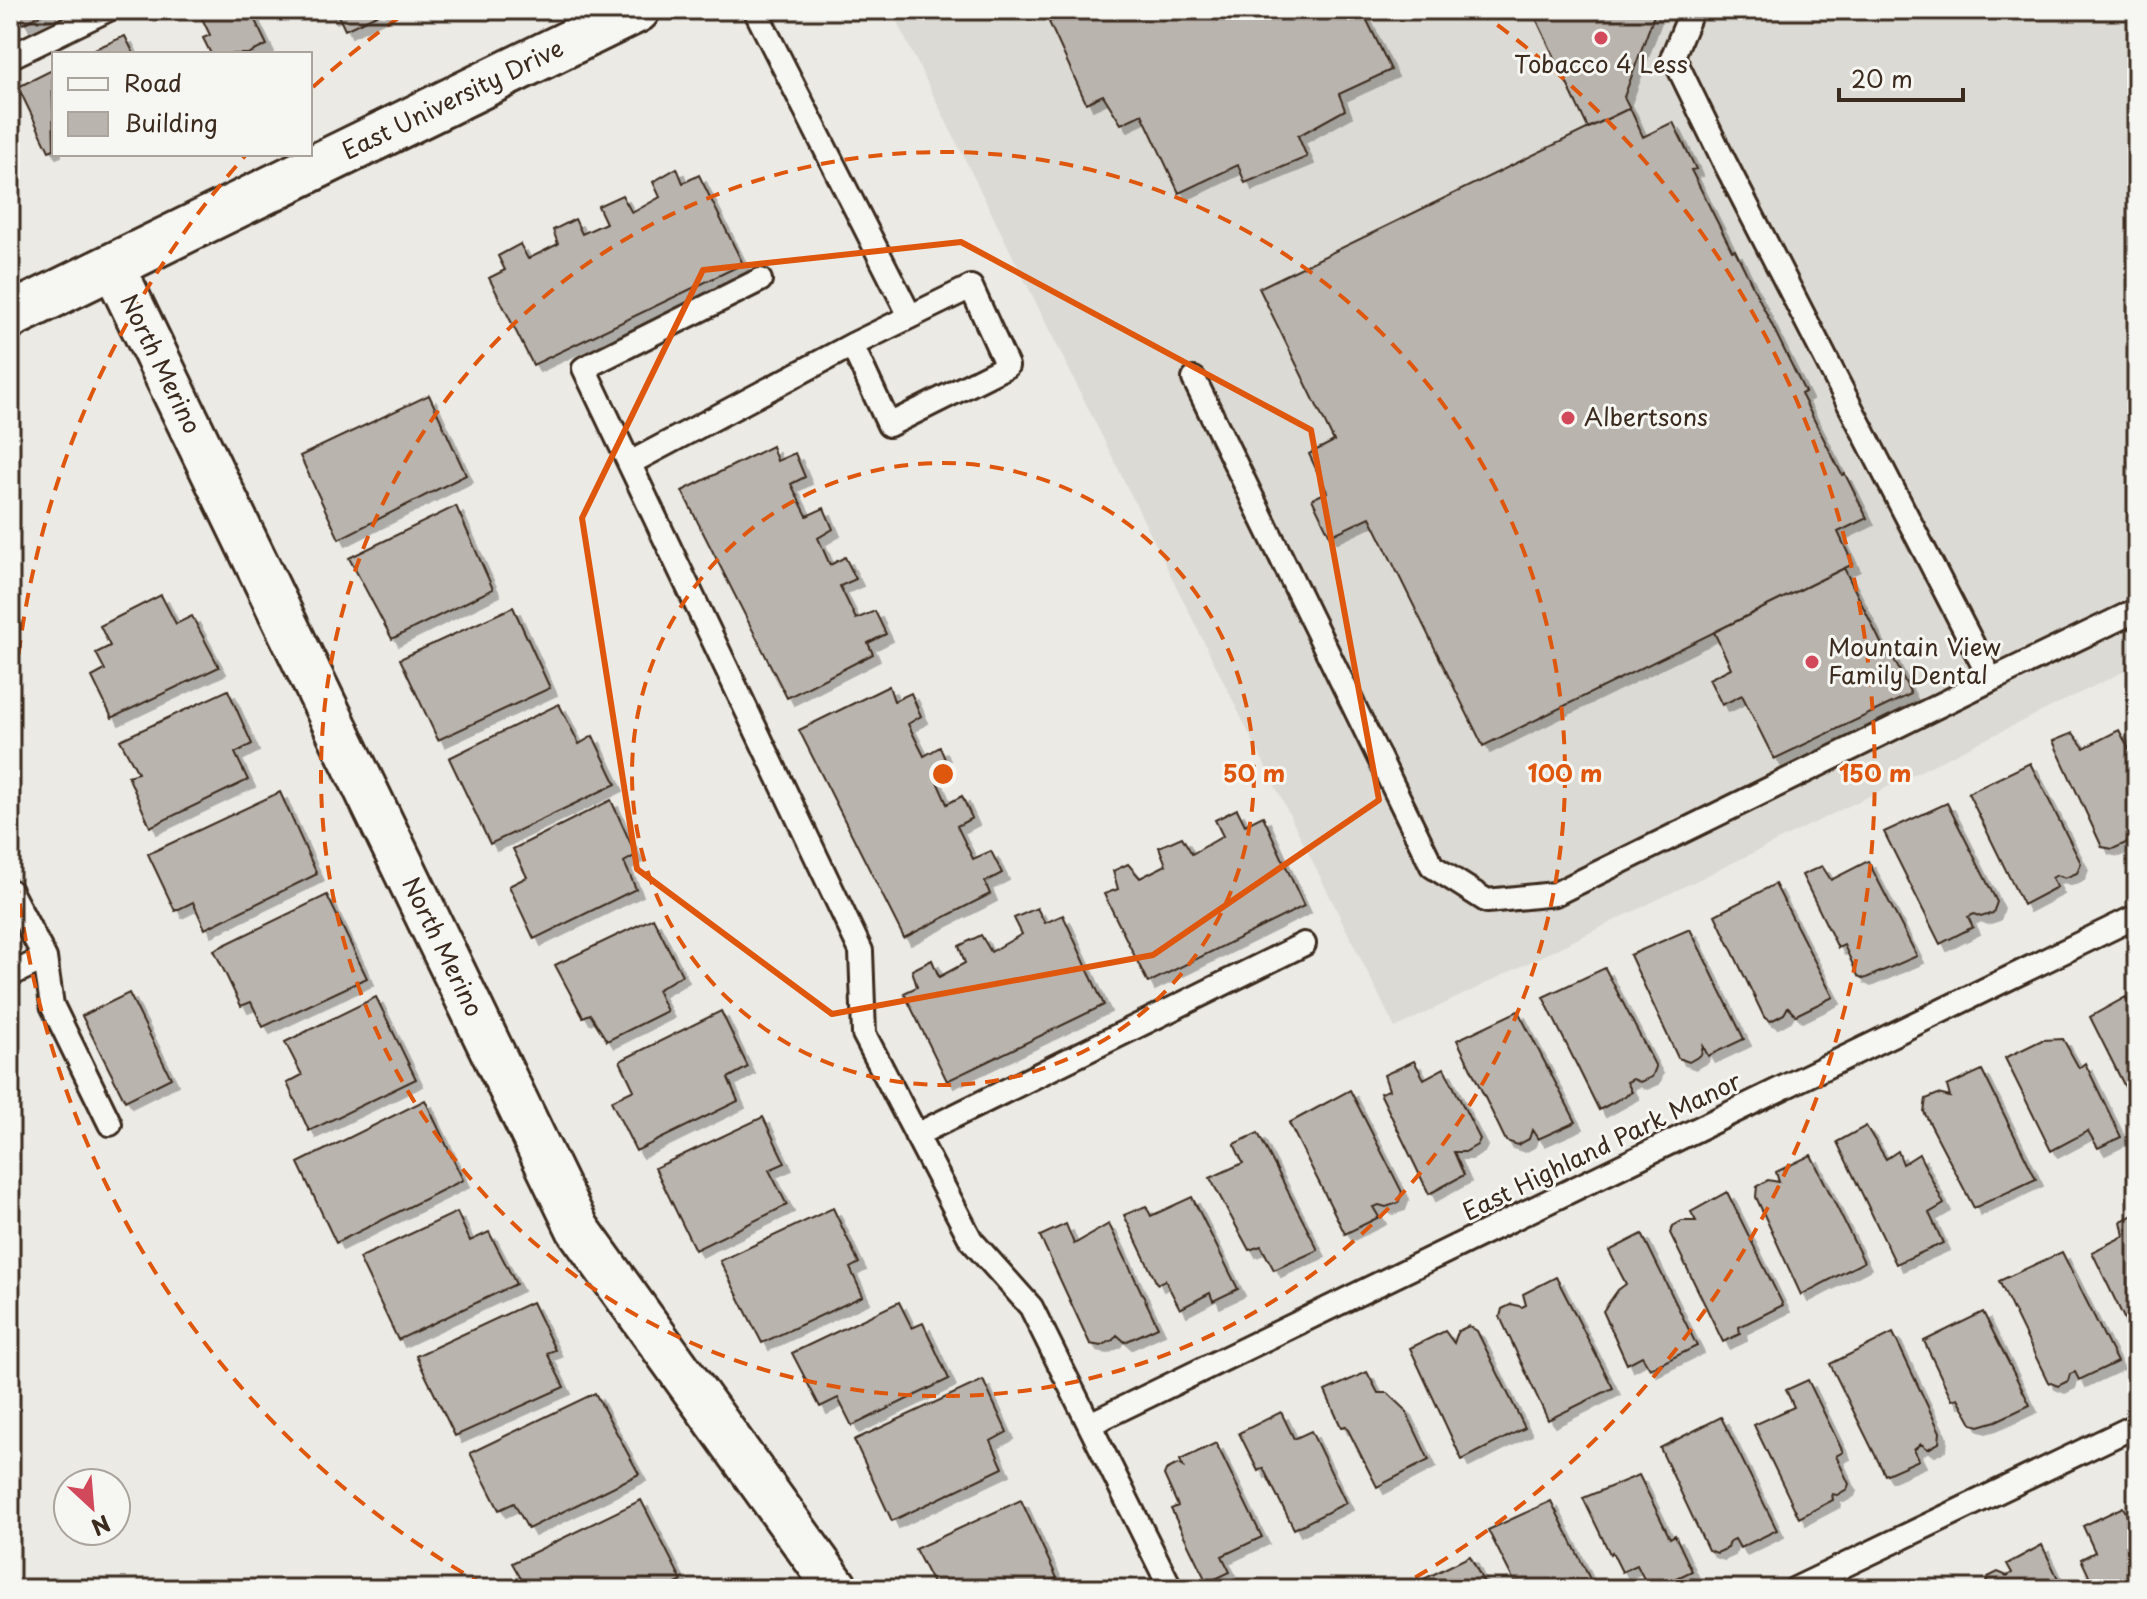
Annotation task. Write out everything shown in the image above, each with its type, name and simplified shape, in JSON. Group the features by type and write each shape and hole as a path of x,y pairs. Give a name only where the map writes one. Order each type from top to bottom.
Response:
{"main road":[{"name":"East University Drive","path":"10,316 637,10"}],"street":[{"name":"North Merino","path":"113,266 578,1229 837,1589"}],"lane":[{"path":"10,57 107,10"},
{"path":"755,10 910,316"},
{"path":"1692,10 1673,56 1991,680"},
{"path":"760,280 584,368 861,951 864,1034 971,1240 1031,1307 1171,1589"},
{"path":"630,463 852,345 971,287 1007,366 889,425 852,345"},
{"path":"1194,379 1432,866 1487,901 1555,894 2137,610"},
{"path":"10,891 45,958 52,1005 110,1124"},
{"name":"East Highland Park Manor","path":"1090,1424 2137,916"},
{"path":"916,1135 1304,944"},
{"path":"10,975 45,958"},
{"path":"1795,1589 2137,1425"}],"highlighted area":[{"path":"961,242 1311,430 1379,800 1153,955 832,1014 637,869 582,518 703,270"}],"shaded area":[{"path":"891,10 2137,10 2137,665 1395,1028"}],"building":[{"path":"15,10 50,10 23,24"},
{"path":"198,10 250,10 267,45 252,52 210,52 203,38 210,35"},
{"path":"327,10 387,10 345,30 337,13 330,16"},
{"path":"1072,10 1362,10 1391,70 1339,94 1345,110 1298,136 1307,157 1245,183 1238,165 1179,193 1142,114 1121,124 1103,95 1086,103 1049,22"},
{"path":"1532,10 1656,10 1624,97 1630,108 1588,128"},
{"path":"125,36 133,52 88,52"},
{"path":"52,70 52,150 49,151 18,87"},
{"name":"Albertsons","path":"1630,108 1643,137 1673,122 1696,169 1691,170 1732,251 1735,250 1805,392 1801,394 1867,518 1838,532 1853,564 1483,746 1370,517 1330,536 1312,499 1327,492 1309,454 1334,441 1259,288"},
{"path":"677,168 683,183 699,175 743,264 533,365 489,278 505,270 498,256 520,244 528,259 558,244 553,230 575,219 582,234 606,223 598,206 622,195 632,213 660,197 653,182"},
{"path":"429,395 466,475 339,539 300,456"},
{"path":"772,446 777,461 795,453 805,477 791,484 807,516 824,508 833,529 818,538 830,565 845,557 856,579 840,586 856,619 875,611 886,634 868,643 873,654 787,698 682,491"},
{"path":"456,506 493,589 392,639 349,558"},
{"name":"Mountain View Family Dental","path":"1844,568 1888,657 1892,655 1911,694 1774,759 1742,695 1722,705 1709,679 1731,668 1714,632"},
{"path":"161,595 176,624 192,616 219,667 112,718 92,677 105,670 96,653 110,646 100,626"},
{"path":"513,607 550,688 438,740 400,659"},
{"path":"889,686 894,701 911,693 921,716 908,724 924,756 940,747 949,769 935,777 947,804 962,796 972,818 957,826 973,859 991,851 1002,873 985,882 990,894 904,938 799,730"},
{"path":"228,690 252,744 235,753 248,780 150,827 128,776 138,773 120,740"},
{"path":"559,704 579,744 593,736 616,784 490,844 449,758"},
{"path":"2119,730 2137,764 2135,850 2129,837 2126,843 2113,849 2102,847 2053,741 2073,733 2084,748"},
{"path":"2030,763 2081,863 2077,873 2065,878 2057,875 2052,878 2057,887 2023,905 1968,793"},
{"path":"280,792 317,874 205,929 193,902 175,911 148,854"},
{"path":"611,800 636,855 624,862 636,889 534,939 509,886 527,877 513,849"},
{"path":"1947,803 1997,902 1993,913 1968,917 1973,927 1940,944 1884,832"},
{"path":"1237,809 1245,825 1263,816 1304,906 1148,983 1104,894 1118,889 1113,871 1128,864 1140,878 1166,865 1159,847 1182,837 1192,854 1223,836 1215,820"},
{"path":"1868,861 1917,956 1864,979 1858,976 1844,945 1838,948 1802,875 1822,866 1831,880"},
{"path":"1775,884 1833,997 1796,1015 1788,1007 1784,1014 1771,1021 1764,1017 1715,915"},
{"path":"327,895 367,978 263,1027 251,1002 241,1006 214,950"},
{"path":"1037,908 1045,923 1063,915 1104,1005 947,1081 904,993 917,987 912,970 932,960 939,977 965,963 959,946 981,935 991,952 1022,934 1014,918"},
{"path":"653,918 682,975 657,990 667,1011 607,1041 590,1014 583,1017 555,965"},
{"path":"1690,929 1744,1039 1708,1056 1703,1046 1701,1055 1689,1062 1678,1058 1630,955"},
{"path":"1605,968 1656,1067 1652,1077 1640,1082 1633,1079 1627,1082 1632,1092 1599,1110 1543,997"},
{"path":"129,993 171,1078 125,1101 82,1016"},
{"path":"376,997 416,1079 309,1131 287,1083 302,1075 285,1042"},
{"path":"2126,997 2131,1008 2137,1006 2137,1111 2090,1017"},
{"path":"721,1011 748,1067 728,1078 738,1101 636,1151 611,1101 634,1090 620,1061"},
{"path":"1518,1011 1576,1122 1538,1139 1532,1130 1529,1139 1518,1145 1506,1141 1457,1040"},
{"path":"2063,1039 2079,1068 2085,1063 2121,1137 2098,1148 2088,1131 2051,1151 2005,1058 2042,1040"},
{"path":"1414,1061 1424,1079 1444,1068 1480,1139 1477,1145 1465,1152 1454,1152 1464,1175 1429,1194 1380,1093 1389,1090 1384,1075"},
{"path":"1982,1070 2036,1179 1974,1208 1924,1112 1926,1099 1938,1094 1950,1097 1947,1086"},
{"path":"1350,1090 1402,1192 1398,1203 1373,1207 1379,1217 1345,1234 1289,1123"},
{"path":"425,1100 463,1180 336,1243 298,1163"},
{"path":"763,1117 785,1163 769,1170 787,1205 695,1250 655,1168"},
{"path":"1866,1126 1886,1159 1898,1151 1903,1164 1919,1154 1944,1204 1929,1213 1943,1243 1896,1264 1837,1142"},
{"path":"1258,1133 1318,1250 1274,1270 1261,1246 1249,1250 1210,1178 1243,1163 1234,1144"},
{"path":"1811,1155 1864,1262 1801,1295 1756,1197 1757,1186 1768,1180 1779,1182 1776,1172"},
{"path":"1727,1192 1783,1305 1739,1327 1740,1334 1723,1342 1670,1233 1673,1226 1682,1221 1696,1221 1691,1212"},
{"path":"1192,1197 1238,1289 1213,1301 1210,1293 1180,1309 1165,1280 1157,1284 1124,1215 1146,1206 1151,1216"},
{"path":"833,1208 859,1263 850,1268 863,1296 762,1343 720,1261"},
{"path":"457,1212 470,1241 489,1232 516,1284 398,1340 359,1258"},
{"path":"2137,1213 2137,1345 2092,1252 2124,1236 2121,1221"},
{"path":"1066,1224 1074,1244 1109,1224 1158,1327 1125,1342 1117,1335 1101,1346 1090,1344 1040,1236"},
{"path":"1642,1234 1697,1346 1650,1369 1642,1356 1627,1364 1603,1311 1626,1284 1609,1251"},
{"path":"2062,1252 2117,1362 2079,1380 2075,1372 2070,1374 2068,1381 2058,1386 2048,1382 1999,1281"},
{"path":"1556,1277 1613,1388 1548,1420 1500,1317 1502,1309 1512,1304 1526,1305 1523,1294"},
{"path":"532,1302 555,1350 547,1353 564,1387 455,1436 416,1356"},
{"path":"899,1302 912,1328 923,1323 949,1379 852,1426 838,1398 820,1407 792,1353"},
{"path":"1983,1312 2030,1405 1979,1426 1972,1424 1958,1398 1952,1400 1924,1341"},
{"path":"1469,1326 1477,1331 1525,1428 1462,1460 1410,1348 1445,1331 1454,1343 1458,1331"},
{"path":"1893,1333 1940,1432 1939,1443 1928,1449 1921,1444 1914,1450 1919,1460 1885,1475 1830,1364"},
{"path":"1367,1372 1378,1393 1388,1393 1405,1409 1429,1460 1377,1487 1346,1426 1341,1427 1325,1391"},
{"path":"983,1380 1007,1432 991,1441 1003,1468 892,1521 854,1440"},
{"path":"1808,1380 1843,1452 1836,1456 1849,1484 1837,1495 1832,1494 1833,1500 1799,1518 1754,1425 1794,1407 1786,1390"},
{"path":"595,1393 639,1474 528,1529 514,1503 499,1510 470,1453"},
{"path":"1281,1412 1294,1439 1311,1431 1346,1503 1294,1529 1263,1468 1258,1471 1239,1433"},
{"path":"1721,1417 1777,1530 1740,1548 1735,1539 1730,1541 1728,1548 1717,1553 1708,1550 1660,1448"},
{"path":"1216,1443 1262,1537 1222,1556 1230,1572 1207,1583 1171,1509 1178,1506 1164,1475 1166,1470 1178,1464 1183,1467 1180,1460"},
{"path":"1639,1475 1670,1538 1675,1535 1692,1571 1654,1589 1649,1589 1637,1565 1622,1572 1583,1498"},
{"path":"641,1500 682,1581 666,1589 527,1589 512,1563"},
{"path":"1021,1500 1057,1578 1034,1589 936,1589 915,1549"},
{"path":"1551,1501 1595,1589 1518,1589 1488,1530"},
{"path":"2123,1507 2137,1534 2137,1589 2095,1589 2081,1559 2095,1552 2083,1526"},
{"path":"2042,1545 2063,1589 1987,1589 1988,1577 1998,1572 2007,1576 2012,1573 2007,1564"},
{"path":"1470,1556 1487,1589 1412,1589 1410,1586"}],"place":[{"name":"Tobacco 4 Less","path":"1601,38"},
{"name":"Albertsons","path":"1568,418"},
{"name":"Mountain View Family Dental","path":"1812,662"}]}
